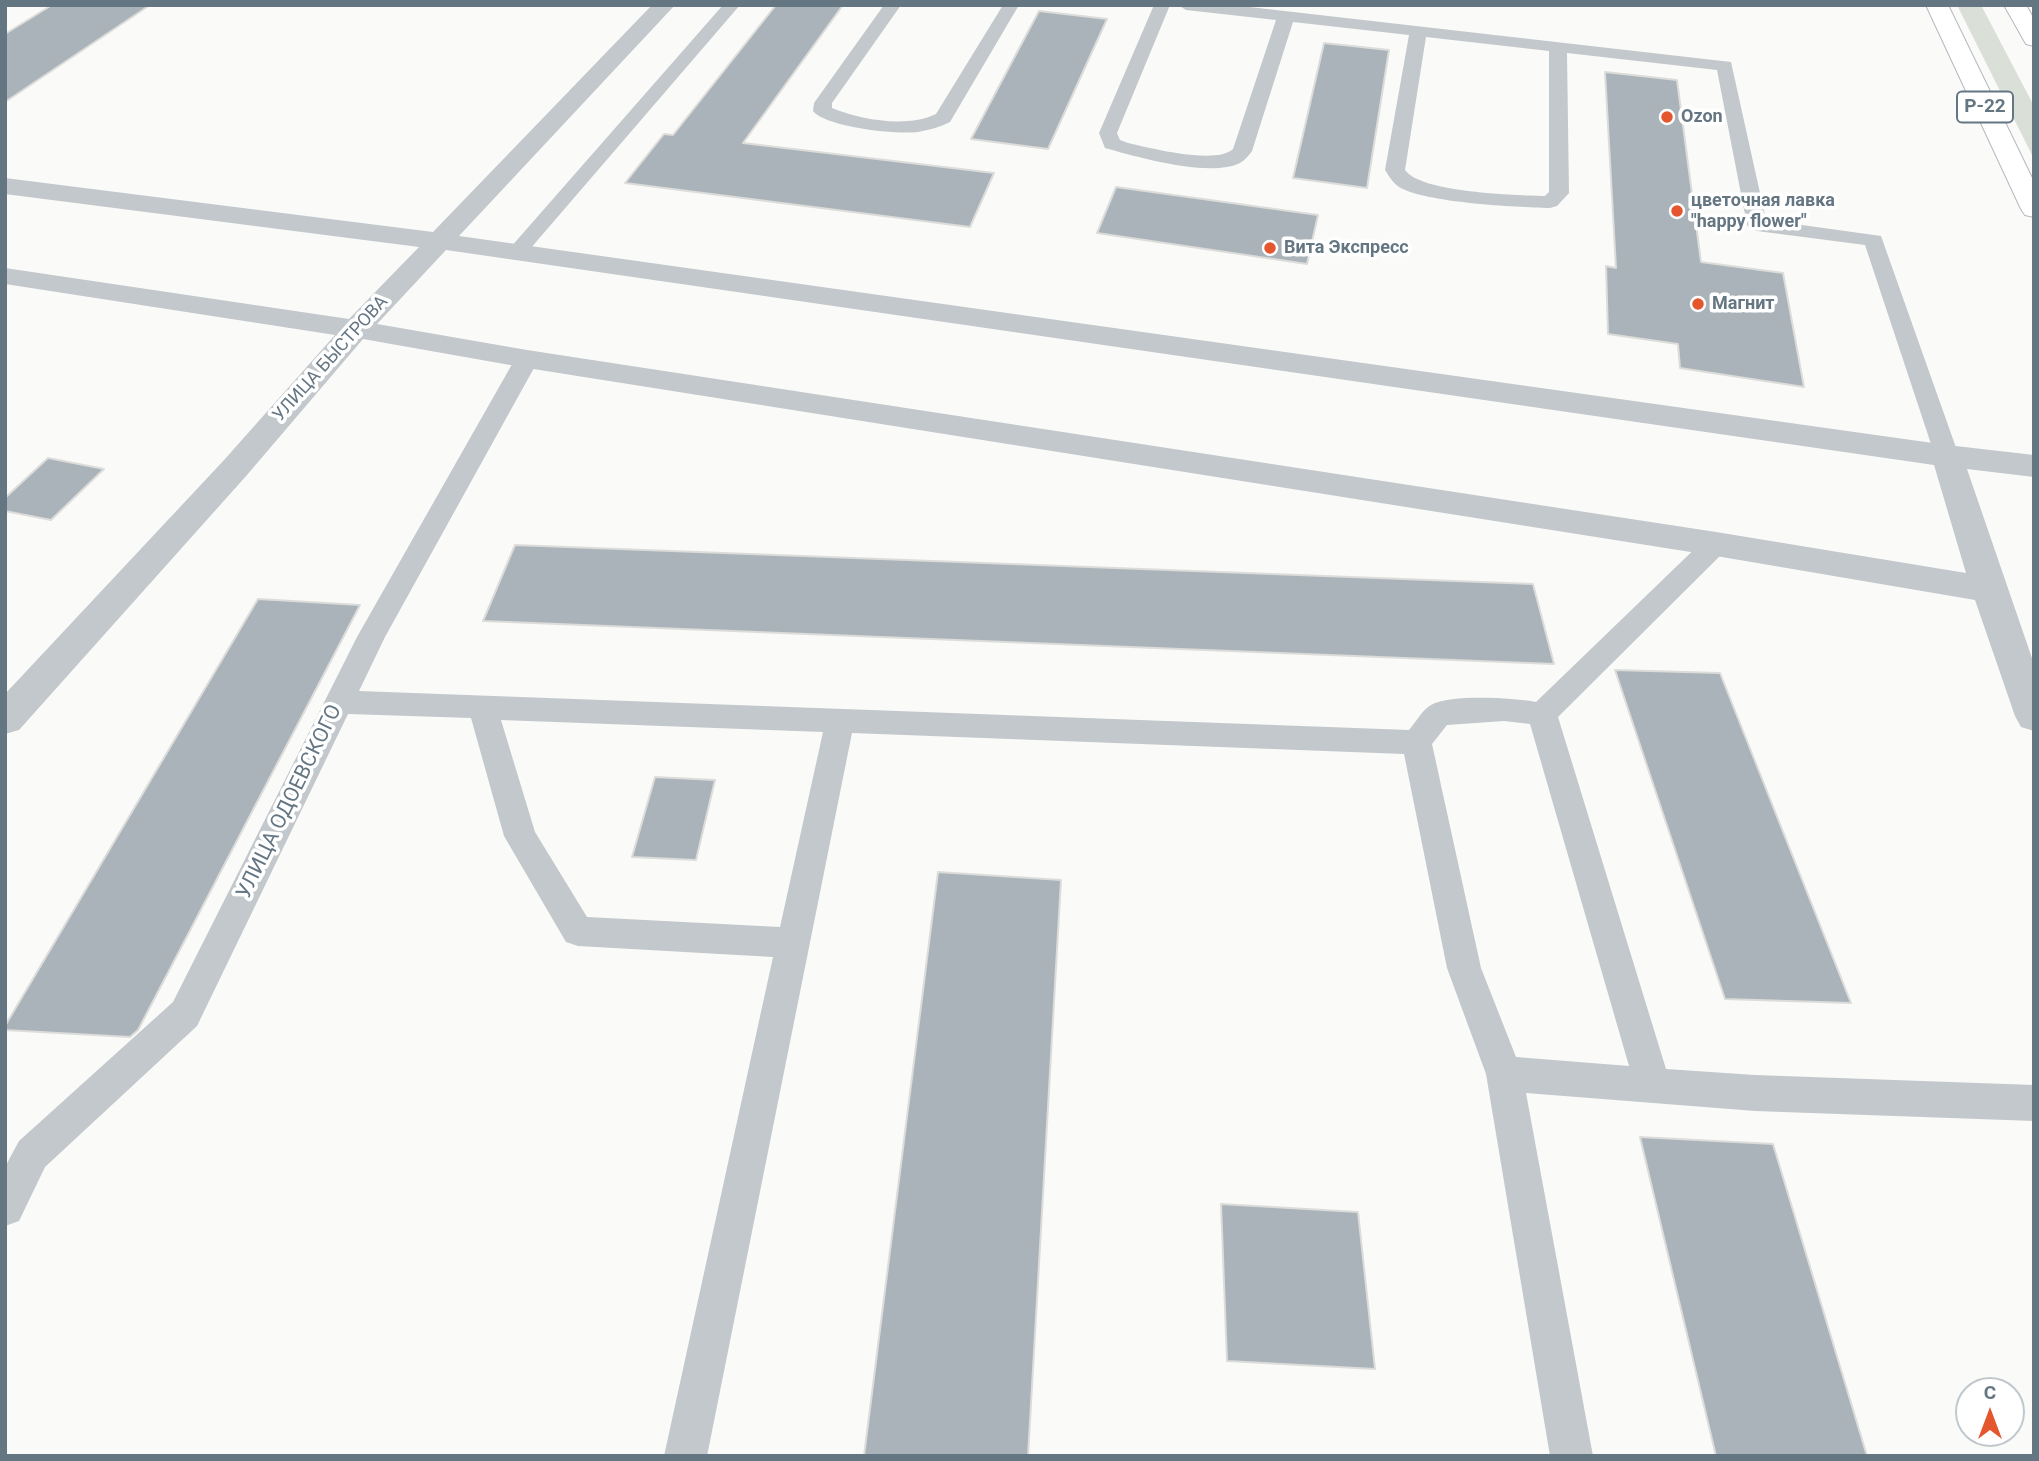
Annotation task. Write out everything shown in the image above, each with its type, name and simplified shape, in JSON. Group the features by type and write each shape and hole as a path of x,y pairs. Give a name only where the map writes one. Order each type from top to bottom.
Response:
{"highway":[{"name":"Р-22","path":"1937,5 2034,209"}],"street":[{"name":"УЛИЦА БЫСТРОВА","path":"5,719 236,467 356,329 664,5"},
{"path":"5,186 439,241 1947,456 2034,466"},
{"path":"5,276 1716,544 1989,590"},
{"path":"1947,456 1989,590 2034,716"}],"lane":[{"path":"517,252 732,5"},
{"path":"893,5 822,103 822,111 834,116 911,127 932,125 943,118 1011,5"},
{"path":"1162,5 1108,133 1112,144 1132,151 1212,162 1233,160 1241,151 1297,14"},
{"path":"1186,5 1297,14 1418,32 1725,66 1757,225 1874,240 1947,456"},
{"path":"1418,32 1395,170 1404,182 1422,188 1529,202 1550,202 1559,193 1558,48"},
{"name":"УЛИЦА ОДОЕВСКОГО","path":"5,1207 32,1154 185,1014 371,637 527,359"},
{"path":"1542,715 1716,544"},
{"path":"339,702 1417,742"},
{"path":"483,708 520,836 578,932 792,943"},
{"path":"1542,715 1504,709 1439,714 1417,742 1464,968 1504,1073 1572,1456"},
{"path":"1542,715 1653,1086"},
{"path":"685,1456 840,721"},
{"path":"1504,1073 1755,1093 2034,1103"}],"shaded area":[{"path":"1957,5 1981,5 2034,106 2034,159"}],"building":[{"path":"52,5 150,5 5,102 5,34"},
{"path":"776,5 843,5 743,143 994,173 970,227 625,183 664,134 673,135"},
{"path":"1039,11 1107,19 1048,149 971,139"},
{"path":"1324,43 1389,50 1367,188 1293,178"},
{"path":"1605,72 1677,80 1701,262 1783,273 1804,387 1680,368 1678,344 1608,334 1606,266 1616,268"},
{"path":"1116,187 1318,215 1307,264 1097,233"},
{"path":"48,458 104,469 51,520 5,511 5,498"},
{"path":"515,545 1533,584 1554,664 483,621"},
{"path":"258,599 360,605 138,1030 130,1037 5,1030 5,1026"},
{"path":"1615,670 1720,673 1851,1003 1725,999"},
{"path":"655,777 715,780 696,860 632,857"},
{"path":"938,872 1061,880 1028,1456 864,1456"},
{"path":"1640,1137 1773,1144 1867,1456 1716,1456"},
{"path":"1221,1204 1358,1212 1375,1369 1227,1361"}],"place":[{"name":"Ozon","path":"1667,117"},
{"name":"цветочная лавка \"happy flower\"","path":"1677,211"},
{"name":"Вита Экспресс","path":"1270,248"},
{"name":"Магнит","path":"1698,304"}]}
